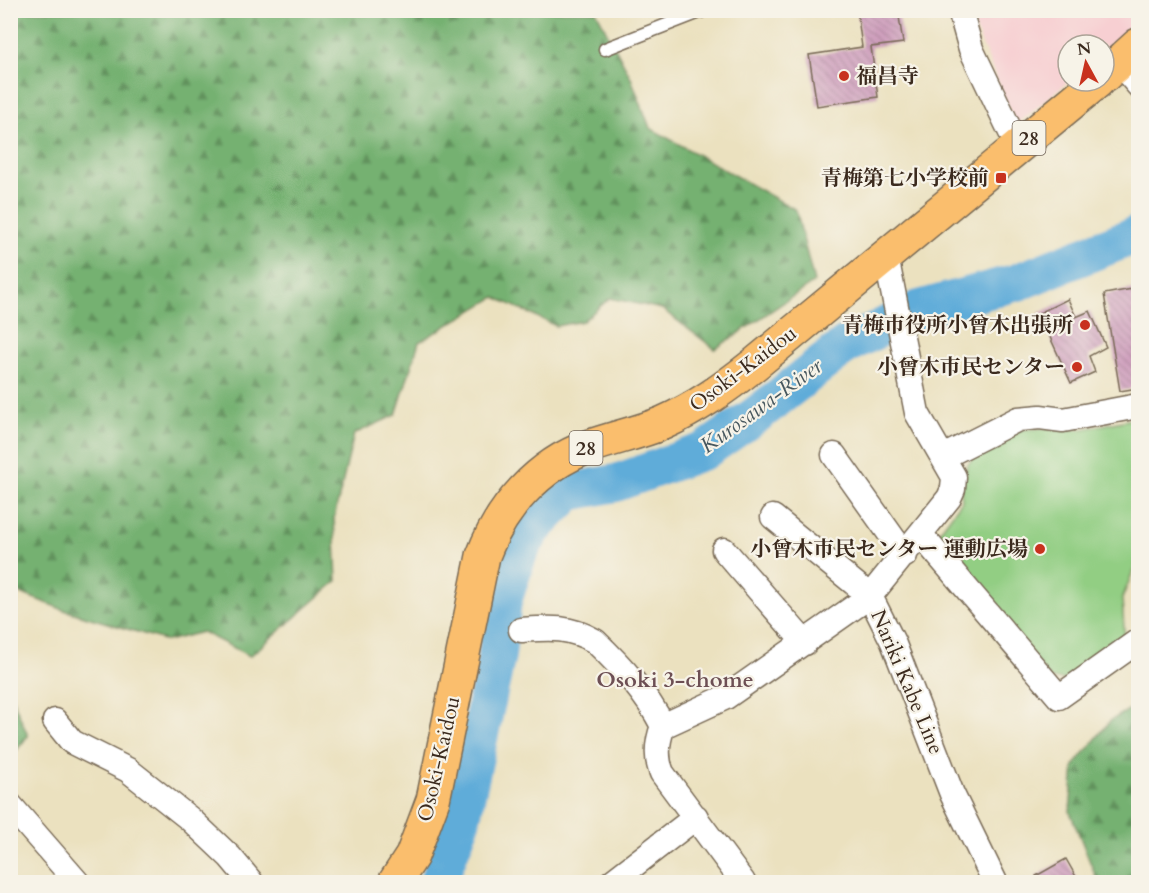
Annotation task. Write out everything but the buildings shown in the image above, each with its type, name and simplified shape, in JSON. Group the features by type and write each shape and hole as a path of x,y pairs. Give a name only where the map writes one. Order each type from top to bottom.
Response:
{"main road":[{"name":"Osoki-Kaidou","path":"395,882 412,856 433,800 483,555 497,526 516,498 532,481 576,452 662,423 711,398 1018,147 1120,70"}],"street":[{"path":"960,10 971,49 1018,147"},
{"name":"Nariki Kabe Line","path":"886,255 917,413 954,477 953,489 949,498 870,596 884,619 952,794 995,882"},
{"path":"943,457 1018,419 1040,417 1063,420 1138,406"},
{"path":"834,455 905,555"},
{"path":"663,726 726,697 870,596 773,517"},
{"path":"921,535 1059,697 1138,641"},
{"path":"724,550 805,643"},
{"path":"521,630 563,628 595,641 638,686 663,726 657,752 659,766 743,882"},
{"path":"55,721 72,742 128,770 190,819 230,858 250,882"},
{"path":"10,805 77,882"},
{"path":"612,882 696,817"}],"lane":[{"path":"605,49 705,10"}],"shaded area":[{"path":"1138,10 1138,15 1116,39 1116,33 1056,33 1056,92 1016,125 968,11"}],"green space":[{"path":"11,11 596,11 631,78 650,128 796,210 814,282 715,349 662,309 610,298 583,321 556,326 495,297 419,342 396,415 354,434 334,518 337,581 250,656 202,632 167,641 64,610 15,591 11,596"},
{"name":"小曾木市民センター 運動広場","path":"1137,418 1138,558 1122,599 1125,642 1072,680 1051,679 934,539 962,501 961,489 967,465 979,451 1015,430 1083,429"},
{"path":"11,695 28,736 10,757"},
{"path":"1138,704 1138,882 1098,882 1070,812 1074,766 1110,721"}],"waterway":[{"name":"Kurosawa-River","path":"438,882 460,826 497,655 503,601 519,552 534,528 569,492 616,483 704,451 756,415 846,345 919,309 1018,282 1138,234"}],"place":[{"name":"福昌寺","path":"844,76"},
{"name":"青梅第七小学校前","path":"1001,178"},
{"name":"青梅市役所小曾木出張所","path":"1085,325"},
{"name":"小曾木市民センター","path":"1077,367"},
{"name":"小曾木市民センター 運動広場","path":"1040,549"}],"district":[{"name":"Osoki 3-chome","path":"675,680"}]}
